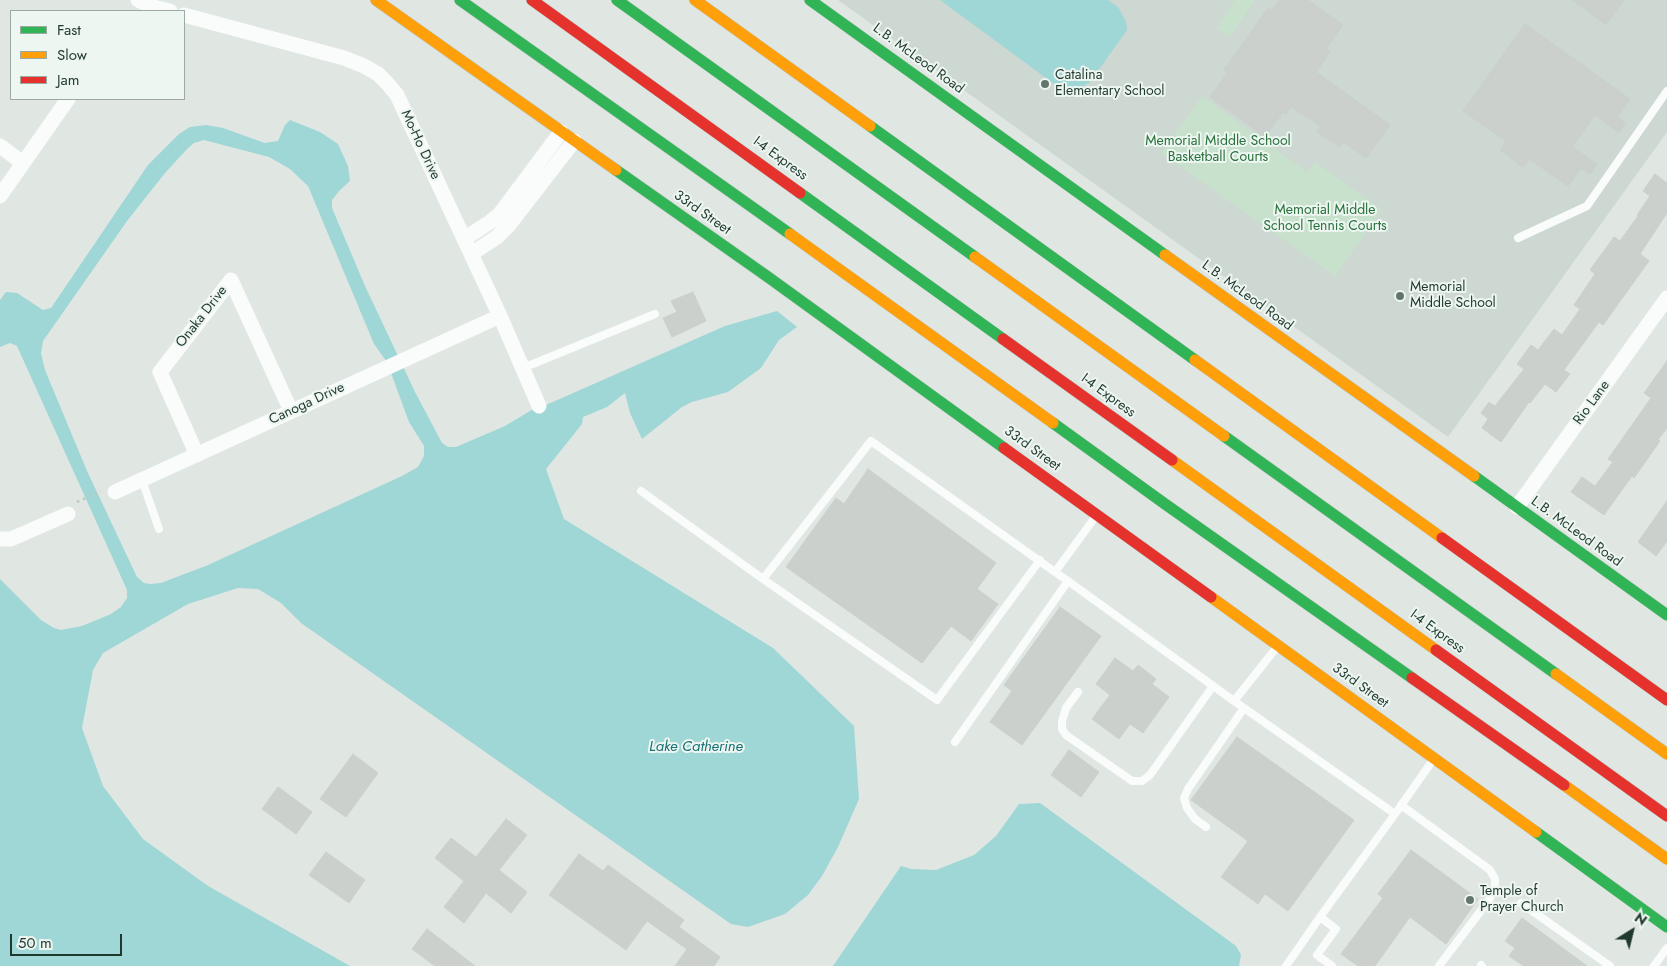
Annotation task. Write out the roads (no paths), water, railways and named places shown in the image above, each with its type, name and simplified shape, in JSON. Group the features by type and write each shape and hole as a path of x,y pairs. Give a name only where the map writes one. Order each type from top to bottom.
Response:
{"main road":[{"name":"33rd Street","path":"376,0 768,277 1667,926"},
{"path":"460,0 1165,504 1667,858"},
{"name":"I-4 Express","path":"532,0 1667,816"},
{"path":"617,0 1667,754"},
{"path":"695,0 1667,700"},
{"name":"L.B. McLeod Road","path":"810,0 1667,615"},
{"path":"1488,570 1659,680"}],"street":[{"path":"138,0 152,7 166,10"},
{"name":"Mo-Ho Drive","path":"185,15 344,58 378,74 396,95 500,316 539,406"},
{"path":"0,196 67,100"},
{"path":"464,239 499,215 568,137"},
{"path":"471,254 497,237 509,225 568,137"},
{"path":"0,146 23,162"},
{"name":"Onaka Drive","path":"197,455 160,372 231,280 291,411"},
{"name":"Rio Lane","path":"1516,508 1667,298"},
{"name":"Canoga Drive","path":"108,492 142,480 500,316"},
{"path":"0,538 11,539 68,514"}],"lane":[{"path":"1518,238 1587,206 1667,91"},
{"path":"523,368 655,314"},
{"path":"763,579 871,441 1395,814"},
{"path":"142,480 159,530"},
{"path":"641,491 763,579 937,700 1040,560"},
{"path":"1055,572 1097,515"},
{"path":"955,742 1068,581"},
{"path":"1234,701 1278,645"},
{"path":"1078,692 1066,708 1062,721 1062,730 1066,735 1132,781 1142,781 1150,775 1214,686"},
{"path":"1206,827 1195,819 1187,808 1184,798 1188,788 1244,708"},
{"path":"1286,966 1434,758"},
{"path":"1401,805 1490,870 1494,879 1495,887 1489,900 1439,966"},
{"path":"1521,903 1610,966"},
{"path":"1320,917 1336,929 1317,955 1332,966"},
{"path":"1654,966 1667,948"}],"water":[{"path":"940,0 1108,0 1118,7 1126,22 1127,30 1090,82 1077,90 1061,89"},
{"name":"Lake Catherine","path":"290,120 320,132 338,144 348,166 350,181 332,200 332,208 365,286 415,392 442,443 448,447 456,447 505,426 535,408 546,405 725,326 777,311 797,327 779,340 761,368 728,392 692,402 682,407 642,439 630,413 625,393 607,407 583,417 582,424 546,469 564,519 773,648 854,726 859,799 838,847 822,876 808,895 785,914 748,927 731,924 301,623 281,603 258,589 238,588 188,604 103,653 93,670 82,728 103,786 143,839 208,886 350,966 0,966 0,579 41,620 61,630 82,626 111,614 121,607 127,598 127,590 17,346 10,343 0,347 0,300 6,292 17,293 43,310 51,308 148,165 179,134 190,127 206,125 223,128 265,143 278,141 285,125","holes":["204,140 269,157 290,169 308,186 374,344 387,362 409,422 424,446 424,456 418,467 402,476 208,565 161,583 144,583 137,577 87,471 45,370 41,353 43,341 127,221 165,173 194,143"]},
{"path":"1040,803 1236,946 1241,955 1239,966 833,966 901,866 911,869 936,870 974,855 996,836 1019,804"}],"place":[{"name":"Catalina Elementary School","path":"1045,84"},
{"name":"Memorial Middle School","path":"1400,296"},
{"name":"Temple of Prayer Church","path":"1470,900"}],"park label":[{"name":"Memorial Middle School Basketball Courts","path":"1218,150"},
{"name":"Memorial Middle School Tennis Courts","path":"1325,220"}]}
